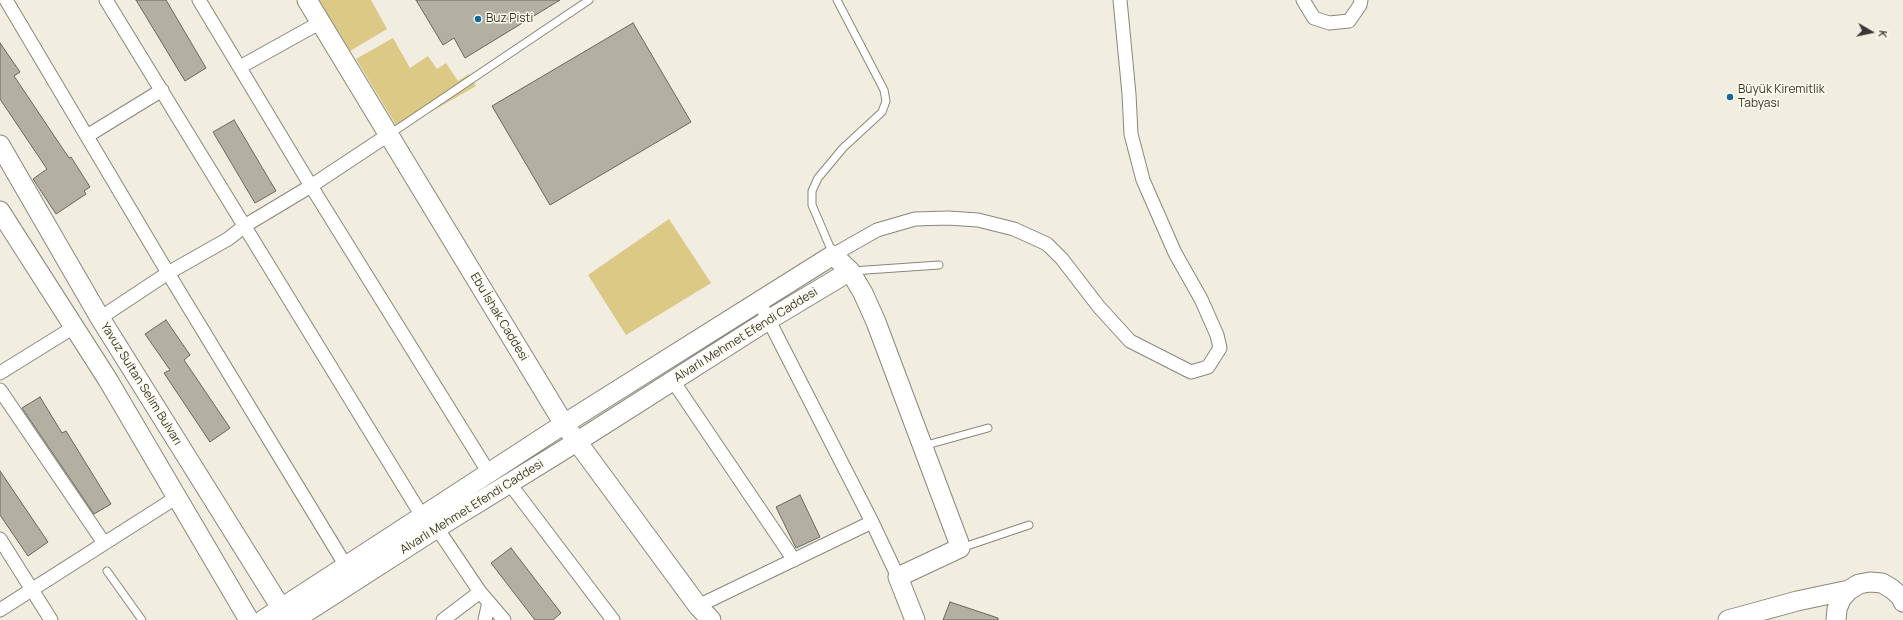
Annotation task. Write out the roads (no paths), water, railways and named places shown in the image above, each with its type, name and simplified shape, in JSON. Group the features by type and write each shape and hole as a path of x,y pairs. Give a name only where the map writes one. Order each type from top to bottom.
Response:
{"street":[{"path":"6,0 168,273 346,566"},
{"path":"106,0 246,225 422,516 437,528 484,597 504,620"},
{"path":"199,0 311,186 489,473"},
{"name":"Ebu İshak Caddesi","path":"307,0 564,424 698,606 711,620"},
{"path":"263,620 288,616 346,566 564,424 833,255 877,230 916,219 948,218 978,220 1014,229 1047,244 1062,258 1099,306 1130,340 1191,372 1208,367 1220,348 1217,335 1201,299 1175,253 1143,180 1131,134 1129,94 1120,0"},
{"path":"1303,0 1314,18 1329,23 1349,21 1360,5 1361,0"},
{"path":"240,68 321,22"},
{"path":"87,136 162,90"},
{"path":"100,318 168,273 228,238 246,225 311,186 388,135"},
{"name":"Yavuz Sultan Selim Bulvarı","path":"0,145 100,318 288,616"},
{"path":"0,211 108,380 249,620"},
{"path":"833,255 850,271 863,293 876,322 960,548 898,577"},
{"name":"Alvarlı Mehmet Efendi Caddesi","path":"288,616 510,484 770,319 850,271"},
{"path":"759,301 770,319 872,522 916,620"},
{"path":"0,373 74,327"},
{"path":"673,381 794,560"},
{"path":"0,390 104,543"},
{"path":"510,484 613,620"},
{"path":"0,610 177,497"},
{"path":"698,606 872,522"},
{"path":"0,539 51,620"},
{"path":"1836,620 1837,609 1841,598 1849,590 1859,584 1870,582 1903,582"},
{"path":"1882,583 1901,597 1903,602"},
{"path":"1728,620 1797,601 1849,590"},
{"path":"443,620 484,597"},
{"path":"484,597 484,620"}],"lane":[{"path":"388,135 589,0"},
{"path":"833,255 812,205 812,191 818,178 843,148 882,112 886,101 884,90 837,0"},
{"path":"850,271 938,265"},
{"path":"923,446 988,428"},
{"path":"960,548 1029,525"},
{"path":"107,571 142,620"}],"place":[{"name":"Buz Pisti","path":"478,19"},
{"name":"Büyük Kiremitlik Tabyası","path":"1730,97"}]}
